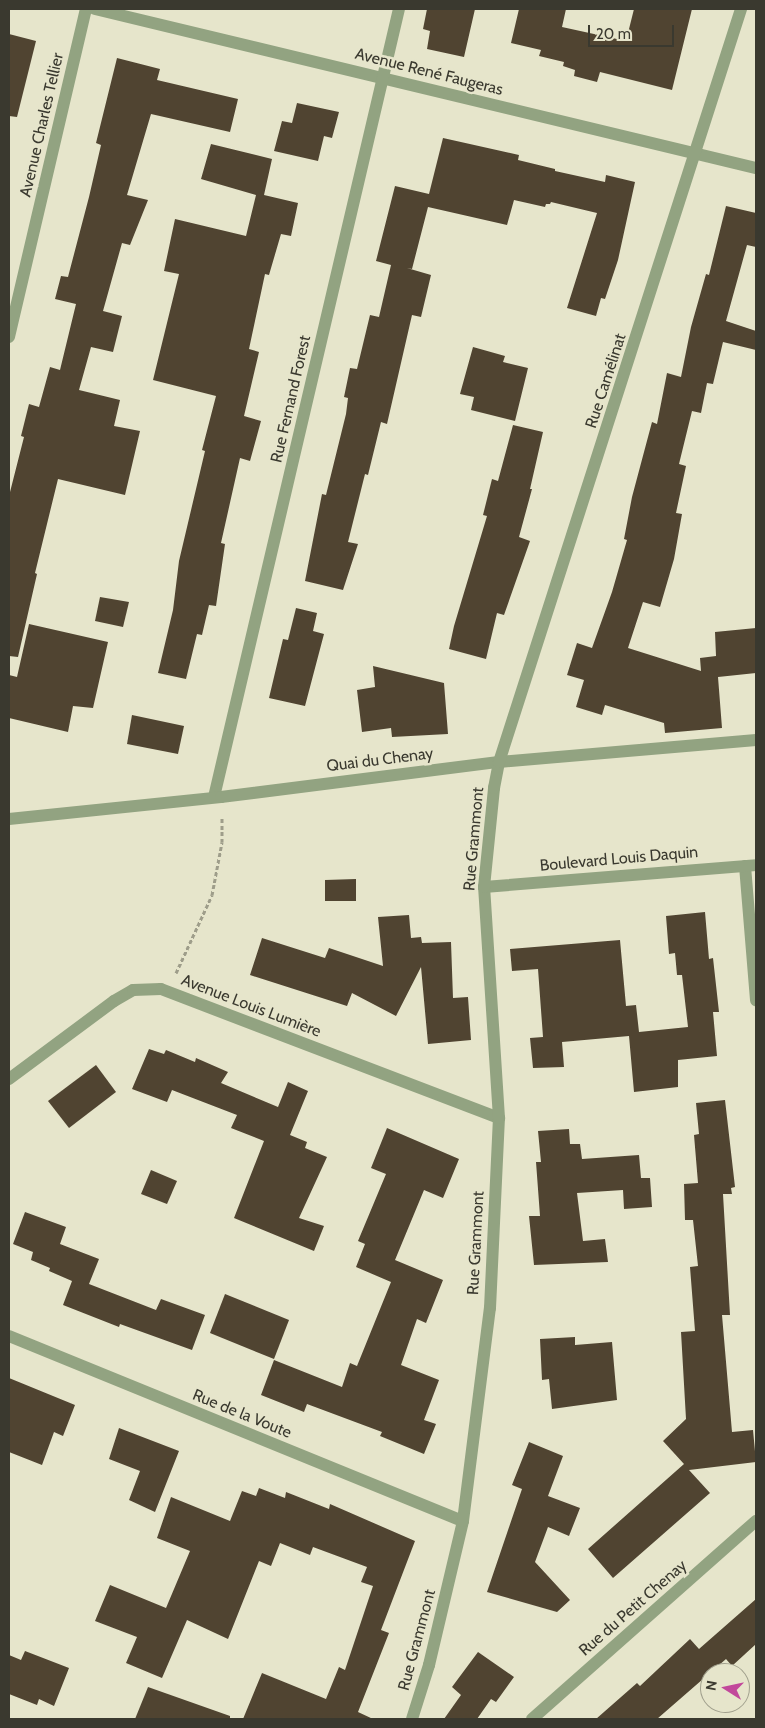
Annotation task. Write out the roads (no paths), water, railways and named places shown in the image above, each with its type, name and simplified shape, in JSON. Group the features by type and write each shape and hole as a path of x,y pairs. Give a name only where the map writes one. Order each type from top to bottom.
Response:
{"street":[{"name":"Avenue Charles Tellier","path":"9,337 86,9"},
{"name":"Avenue René Faugeras","path":"95,9 756,168"},
{"name":"Rue Fernand Forest","path":"218,797 399,9"},
{"name":"Rue Camélinat","path":"499,762 741,9"},
{"name":"Quai du Chenay","path":"9,819 218,797 499,762 756,740"},
{"name":"Rue Grammont","path":"412,1719 429,1665 463,1521 490,1308 499,1118 484,886 494,788 499,762"},
{"name":"Boulevard Louis Daquin","path":"484,886 750,865"},
{"path":"750,865 756,1001"},
{"name":"Avenue Louis Lumière","path":"9,1079 114,1001 133,990 161,989 499,1118"},
{"name":"Rue de la Voute","path":"9,1336 463,1521"},
{"name":"Rue du Petit Chenay","path":"532,1719 756,1521"}]}
